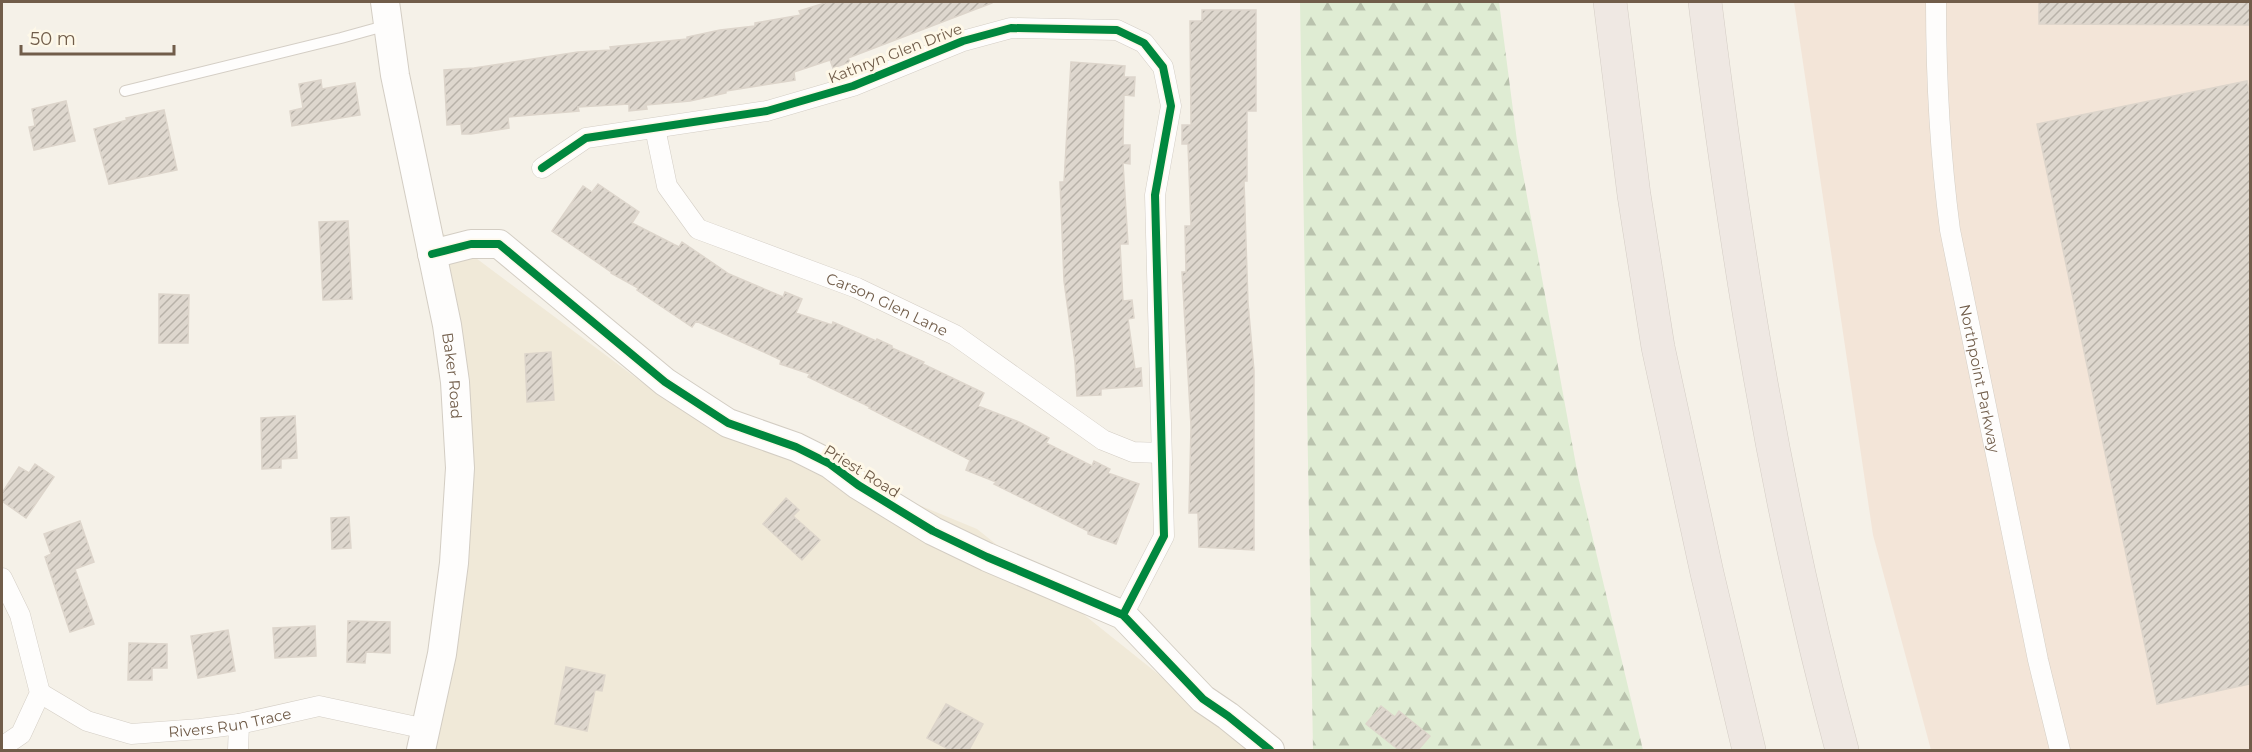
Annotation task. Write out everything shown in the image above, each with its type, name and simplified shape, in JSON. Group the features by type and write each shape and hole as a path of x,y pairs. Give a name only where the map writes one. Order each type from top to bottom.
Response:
{"highway":[{"path":"1610,2 1634,195 1658,347 1707,573 1749,750"},
{"path":"1706,2 1721,126 1765,406 1803,593 1842,750"}],"street":[{"name":"Northpoint Parkway","path":"1936,2 1937,106 1950,230 2038,660 2060,750"},
{"name":"Baker Road","path":"386,13 395,75 447,325 455,382 460,468 454,563 442,654 424,740"},
{"name":"Kathryn Glen Drive","path":"542,168 586,138 767,111 853,86 963,41 1011,28 1117,30 1144,43 1163,67 1171,106 1155,195 1164,536 1123,615"},
{"name":"Carson Glen Lane","path":"655,128 667,186 698,229 857,288 955,335 1103,440 1132,452 1161,453"},
{"name":"Priest Road","path":"432,254 471,244 499,244 665,382 728,423 796,447 830,464 858,485 933,531 987,557 1123,615 1203,699 1270,750"},
{"path":"2,578 20,615 40,693 21,734 2,747"},
{"name":"Rivers Run Trace","path":"40,693 87,721 131,734 239,724 319,706 424,740"},
{"path":"238,750 239,724"}],"lane":[{"path":"125,91 341,38 386,13"}],"shaded area":[{"path":"1794,2 2250,2 2250,750 1931,750 1873,535"},
{"path":"409,208 667,401 977,529 1253,750 425,750 429,736 453,362"}],"green space":[{"path":"1300,2 1499,2 1517,141 1578,476 1643,750 1313,750"}],"building":[{"path":"828,2 992,3 848,58 850,62 833,68 830,60 794,72 795,80 726,91 726,93 690,101 646,105 647,109 629,111 629,104 578,107 579,111 508,117 509,128 471,134 462,134 461,124 447,125 444,70 474,68 578,52 611,50 610,47 687,39 687,37 720,30 755,26 755,23 801,15 799,11"},
{"path":"2039,2 2250,2 2250,25 2039,24"},
{"path":"1202,10 1256,10 1256,111 1247,111 1247,181 1244,181 1248,303 1254,371 1254,550 1199,547 1198,513 1189,513 1191,426 1182,272 1186,272 1185,226 1191,226 1188,144 1182,144 1182,125 1191,125 1190,21 1202,21"},
{"path":"1071,62 1125,66 1124,77 1135,77 1134,96 1124,95 1123,145 1130,145 1130,164 1123,163 1128,244 1120,244 1123,301 1132,300 1134,318 1128,319 1135,369 1141,368 1142,386 1101,389 1101,395 1077,396 1075,362 1064,281 1060,182 1064,182"},
{"path":"321,80 322,89 355,83 360,115 292,126 290,111 303,108 299,84"},
{"path":"2247,81 2250,98 2250,684 2157,704 2037,124"},
{"path":"66,101 75,141 34,150 29,127 35,126 32,109"},
{"path":"164,110 177,170 109,184 94,129 127,120 126,118"},
{"path":"598,184 639,212 632,223 679,247 682,242 729,274 783,297 785,292 802,299 796,313 832,325 833,322 892,346 924,362 923,364 984,393 978,406 1019,422 1049,438 1046,443 1092,466 1094,461 1110,469 1108,473 1139,484 1116,544 1088,534 1088,531 994,484 996,482 966,470 970,460 808,377 810,374 780,364 781,360 696,321 692,327 552,231 583,186 592,192"},
{"path":"348,221 352,299 323,300 319,222"},
{"path":"159,294 189,295 188,343 159,343"},
{"path":"551,352 554,400 527,402 525,354"},
{"path":"295,416 297,458 281,459 281,468 262,469 261,418"},
{"path":"35,464 54,477 26,518 2,501 2,493 19,467 29,473"},
{"path":"786,498 799,510 793,516 820,540 802,560 763,524"},
{"path":"349,517 351,548 332,549 331,518"},
{"path":"80,521 94,562 75,569 94,624 70,632 45,557 51,554 44,534"},
{"path":"348,621 390,622 390,653 366,652 365,663 347,662"},
{"path":"315,626 316,656 275,658 273,628"},
{"path":"228,630 235,671 198,678 191,636"},
{"path":"129,643 167,644 167,668 152,668 152,680 128,680"},
{"path":"566,667 605,675 602,691 595,690 587,731 555,724"},
{"path":"946,704 983,724 969,750 950,750 927,738"},
{"path":"1381,706 1395,717 1399,711 1430,736 1418,750 1399,750 1366,724"}],"cycle path":[{"path":"542,168 586,138 767,111 853,86 963,41 1011,28 1117,30 1144,43 1163,67 1171,106 1155,195 1164,536 1123,615"},
{"path":"432,254 471,244 499,244 665,382 728,423 796,447 830,464 858,485 933,531 987,557 1123,615 1203,699 1270,750"}]}
